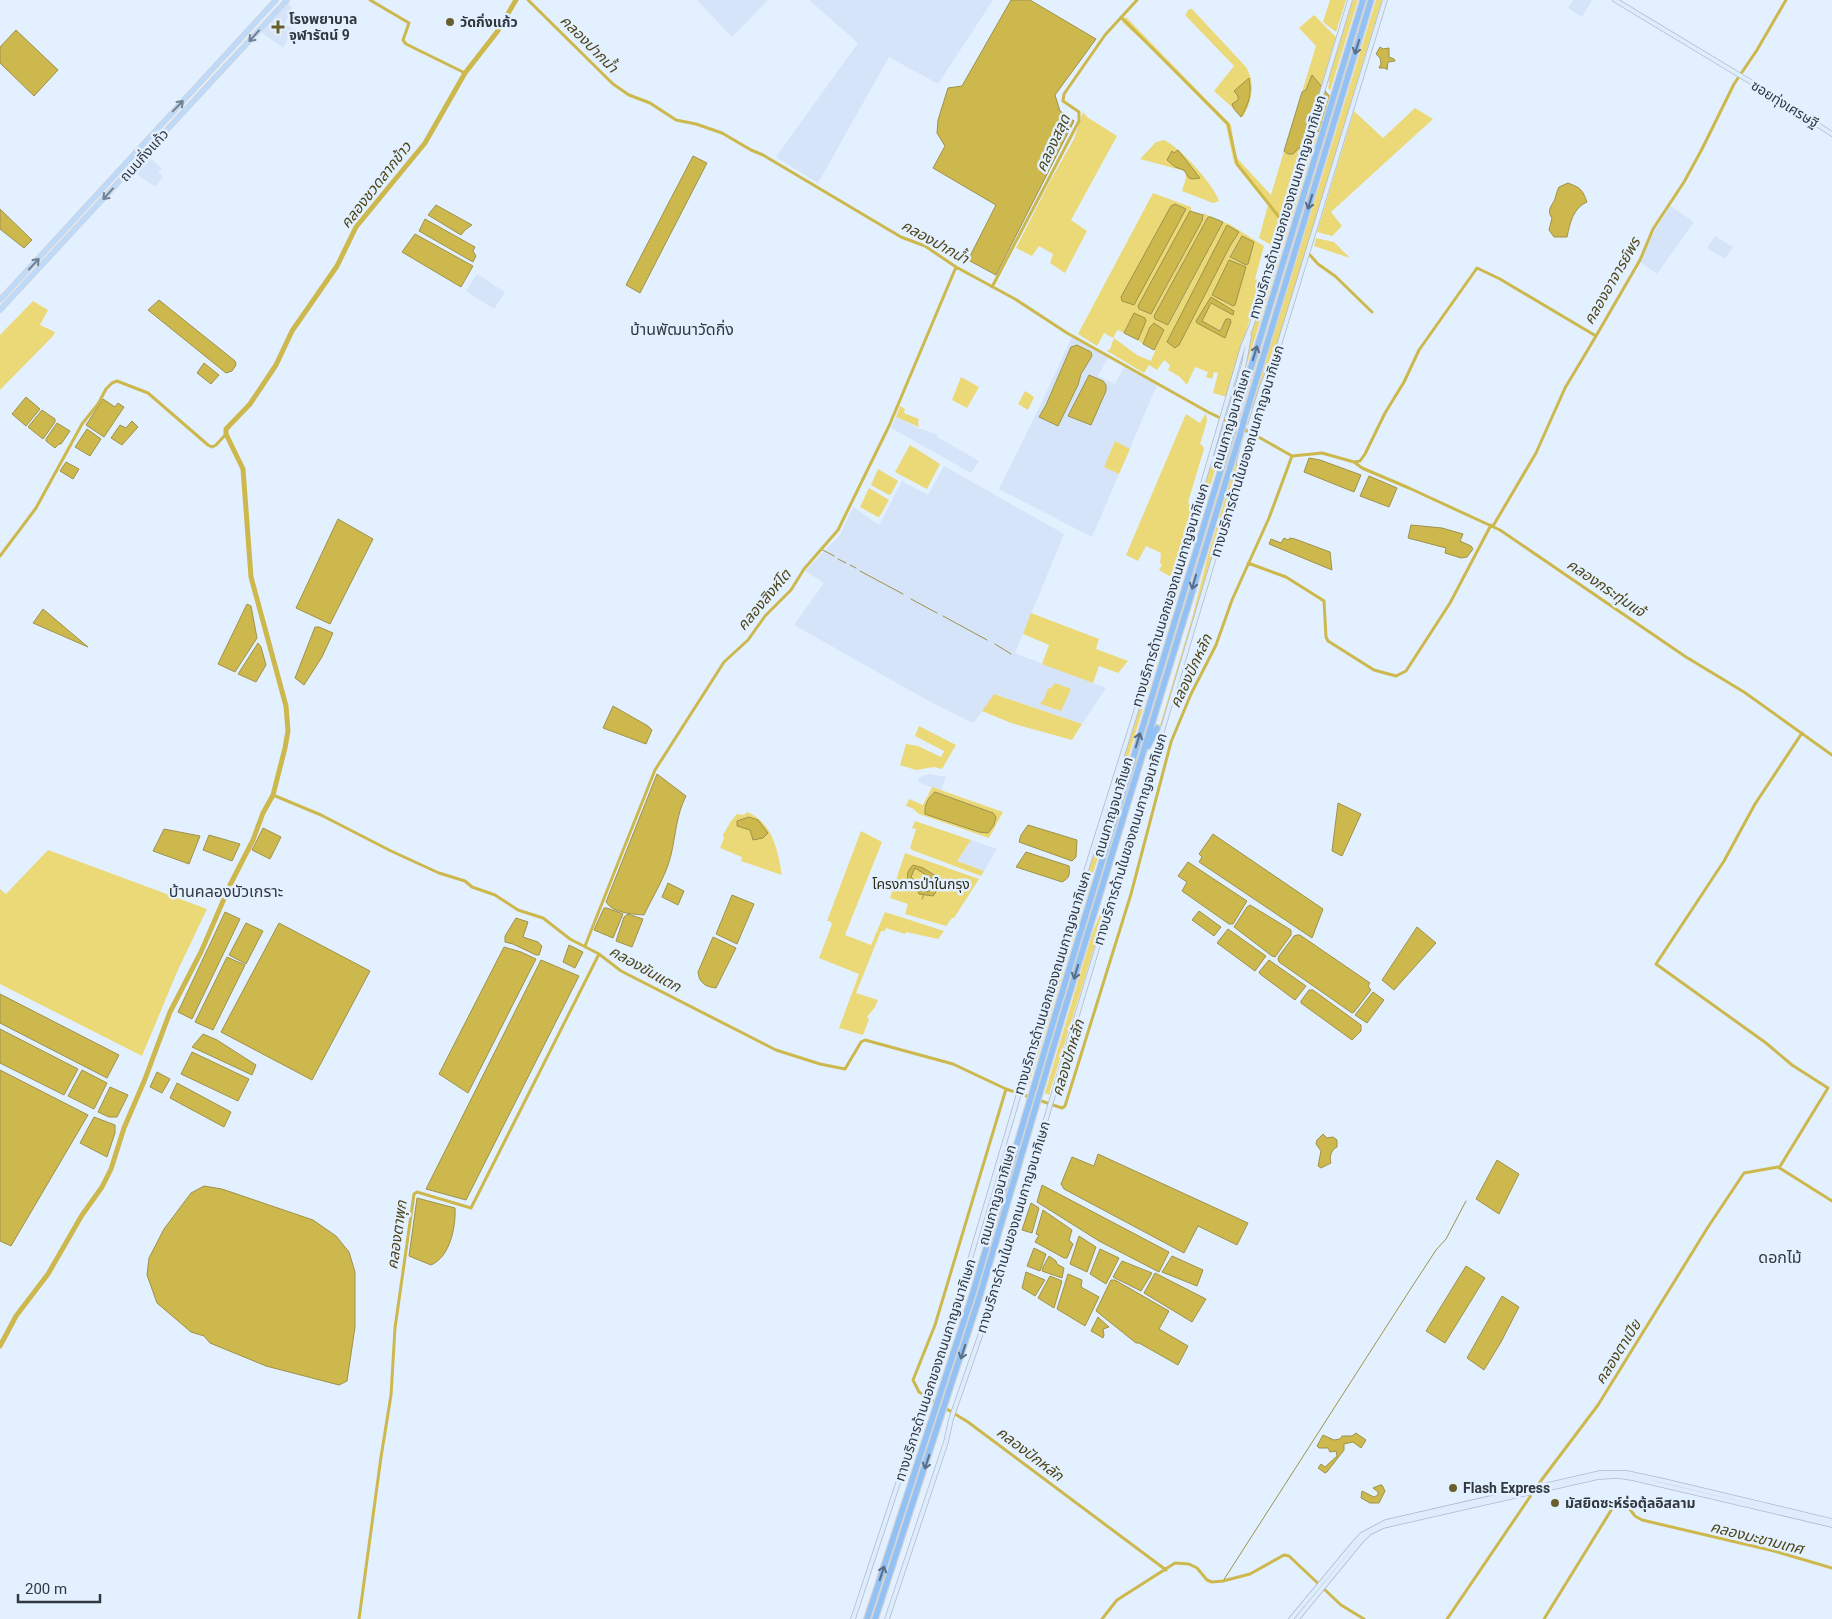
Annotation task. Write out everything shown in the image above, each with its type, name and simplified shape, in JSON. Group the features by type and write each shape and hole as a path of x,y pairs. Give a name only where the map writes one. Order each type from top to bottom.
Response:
{"highway":[{"name":"ถนนกาญจนาภิเษก","path":"867,1619 973,1293 1033,1088 1363,0"},
{"name":"ถนนกาญจนาภิเษก","path":"875,1619 947,1402 980,1295 1036,1104 1371,0"},
{"path":"1140,762 1157,728"}],"main road":[{"name":"ถนนกิ่งแก้ว","path":"0,300 276,0"},
{"name":"ถนนกิ่งแก้ว","path":"0,310 287,0"},
{"name":"ทางบริการด้านนอกของถนนกาญจนาภิเษก","path":"853,1619 925,1403 996,1176 1017,1097 1142,692 1162,618 1211,460 1238,363 1350,0"},
{"name":"ทางบริการด้านในของถนนกาญจนาภิเษก","path":"888,1619 946,1442 956,1404 987,1316 1250,439 1385,0"},
{"name":"ซอยทุ่งเศรษฐี","path":"1615,0 1832,134"},
{"path":"200,83 205,88"},
{"path":"1250,327 1244,364 1229,415 1248,427 1262,386 1277,352"},
{"path":"1238,363 1242,361 1244,364"},
{"path":"1211,460 1214,460 1216,457 1225,427 1229,425 1246,435 1239,462 1242,466"},
{"path":"1297,1619 1332,1573 1369,1533 1382,1525 1549,1486 1607,1476 1624,1476 1662,1482 1820,1520 1832,1521"},
{"path":"1820,1520 1832,1525"},
{"path":"1291,1619 1312,1599"}],"shaded area":[{"path":"697,0 768,0 732,37"},
{"path":"809,0 993,0 938,84 889,57 818,183 776,157 858,43"},
{"path":"1573,0 1592,0 1582,17 1568,8"},
{"name":"โรงพยาบาล จุฬารัตน์ 9","path":"288,3 292,7 285,24 293,29 283,48 261,32"},
{"path":"148,156 162,169 158,173 163,176 156,187 133,172"},
{"path":"1670,207 1694,222 1657,274 1640,262 1652,235"},
{"path":"1715,236 1733,247 1725,259 1707,248"},
{"path":"477,274 505,292 494,309 466,291"},
{"path":"1072,337 1108,358 1098,376 1115,384 1124,367 1157,385 1092,537 999,489"},
{"path":"896,417 938,435 937,437 979,461 971,473 891,428"},
{"path":"944,466 1064,534 1015,653 1106,688 1082,724 995,694 973,723 927,700 794,625 824,583 805,571 840,535 853,507 879,525 902,481 928,495"},
{"path":"929,774 946,777 941,791 918,782 920,777"},
{"path":"971,840 997,849 984,871 957,861"}],"green space":[{"path":"1330,0 1346,0 1336,32 1323,22"},
{"path":"1353,0 1358,0 1330,91 1328,79"},
{"path":"1376,0 1382,0 1276,349 1254,409 1252,408 1269,350"},
{"path":"1189,9 1192,9 1246,67 1249,73 1252,92 1249,105 1243,117 1214,91 1234,66 1185,15"},
{"path":"1314,15 1336,37 1321,87 1312,76 1306,91 1302,92 1316,46 1299,28"},
{"path":"1126,17 1231,125 1236,157 1271,195 1284,151 1288,154 1318,132 1236,400 1234,399 1251,334 1306,152 1301,150 1273,246 1259,238 1268,205 1234,163 1226,125 1156,53 1122,22"},
{"path":"1415,108 1433,119 1331,212 1342,226 1332,236 1317,232 1354,111 1383,138"},
{"path":"1083,112 1087,117 1117,136 1071,220 1087,231 1065,273 1050,263 1053,254 1039,246 1032,256 1016,248 1074,139"},
{"path":"1164,140 1179,150 1196,167 1211,186 1219,201 1213,203 1182,191 1186,178 1185,172 1140,159 1156,142"},
{"path":"1153,193 1191,207 1191,210 1138,306 1157,304 1202,221 1203,213 1211,217 1208,217 1154,316 1169,325 1223,222 1264,246 1255,279 1261,281 1227,397 1213,393 1218,373 1214,372 1212,379 1206,377 1208,372 1195,367 1187,385 1180,377 1168,370 1170,365 1164,360 1157,370 1149,365 1144,373 1107,351 1110,349 1114,338 1137,355 1151,361 1164,330 1150,327 1143,344 1138,340 1146,321 1134,313 1124,333 1119,330 1113,338 1104,333 1097,346 1078,334","holes":["1237,236 1179,345 1167,342 1192,294","1242,236 1254,242 1248,264 1246,265 1232,259 1230,255","1246,267 1235,305 1233,306 1222,301","1211,298 1233,315 1211,303 1202,321 1220,331 1221,325 1225,338 1196,321"]},
{"path":"1316,238 1334,242 1350,258 1314,246"},
{"path":"33,301 48,310 40,325 55,332 0,390 0,335"},
{"path":"961,377 979,387 967,408 952,400"},
{"path":"1025,391 1034,397 1028,410 1018,404"},
{"path":"900,406 905,409 904,413 919,419 919,427 896,417"},
{"path":"1206,413 1207,421 1200,444 1204,449 1188,502 1193,507 1173,574 1169,576 1159,570 1162,565 1160,563 1161,553 1146,546 1138,561 1126,555 1186,414 1200,423"},
{"path":"1228,427 1028,1087 1024,1085 1124,752 1157,652 1162,627 1210,468 1216,459"},
{"path":"1244,436 1238,461 1238,471 1127,840 1192,618 1208,555"},
{"path":"1115,441 1130,449 1119,474 1104,467"},
{"path":"910,445 940,464 927,489 895,472"},
{"path":"878,469 898,481 889,495 871,485"},
{"path":"869,488 889,500 878,517 860,507"},
{"path":"1031,613 1099,639 1096,649 1128,661 1118,673 1099,666 1093,683 1042,664 1049,645 1023,634"},
{"path":"1055,683 1071,689 1061,711 1040,704 1048,688 1050,689"},
{"path":"994,694 1082,724 1072,740 1011,723 982,711"},
{"path":"919,726 956,745 942,769 934,767 916,770 900,765 906,744 918,746 941,757 944,751 915,736"},
{"path":"932,787 1003,812 989,838 919,814 906,806 909,799 923,805","holes":["936,792 993,813 925,811 930,795"]},
{"path":"747,812 763,823 773,839 782,875 741,861 742,857 720,848 724,838 723,835 731,821 737,814 744,815"},
{"path":"915,821 971,840 957,861 984,871 981,876 912,850 910,848 916,829 912,828"},
{"path":"861,831 882,842 845,935 871,945 885,912 944,931 938,939 906,932 905,934 886,928 885,931 881,931 856,993 878,1000 867,1017 869,1019 863,1035 839,1028 859,974 819,958 832,924 830,921 827,921"},
{"path":"48,850 207,909 177,972 142,1056 0,984 0,889 6,894"},
{"name":"โครงการป่าในกรุง","path":"905,853 979,879 954,918 946,926 905,914 908,904 890,898"},
{"path":"1111,888 1049,1095 1045,1093 1092,934"}],"water":[{"path":"1011,0 1030,0 1096,39 1055,95 1060,111 1074,121 996,275 968,260 996,205 933,168 945,146 937,133 938,120 948,88 962,86"},
{"path":"16,30 58,70 34,96 0,63 0,47"},
{"path":"1380,47 1383,49 1389,48 1389,57 1395,61 1388,62 1387,70 1379,68 1381,64 1380,58 1376,54"},
{"path":"1312,75 1336,104 1328,129 1316,132 1293,154 1288,154 1284,151 1302,92 1306,90"},
{"path":"1249,78 1249,98 1241,117 1232,104 1238,100 1238,96 1234,91"},
{"path":"1178,150 1200,178 1189,178 1184,170 1175,167 1167,160 1172,151 1174,153"},
{"path":"693,156 707,163 640,293 626,285"},
{"path":"1568,183 1576,186 1584,194 1587,202 1575,212 1567,237 1554,237 1549,230 1552,218 1550,215 1551,206 1559,187"},
{"path":"1175,204 1186,209 1134,305 1122,301 1121,297 1171,206"},
{"path":"436,205 472,225 461,235 428,215"},
{"path":"0,209 32,240 24,248 0,229"},
{"path":"1190,211 1203,215 1202,221 1151,314 1139,309 1138,306"},
{"path":"1208,217 1223,222 1168,325 1155,319 1154,316"},
{"path":"425,219 475,247 473,251 476,256 473,262 419,231"},
{"path":"1227,225 1239,232 1179,345 1175,348 1167,342"},
{"path":"415,234 473,266 461,287 402,252"},
{"path":"1242,236 1254,242 1248,264 1246,265 1230,257"},
{"path":"1229,260 1246,267 1235,305 1233,306 1212,295"},
{"path":"1211,297 1234,311 1233,315 1211,303 1202,321 1220,331 1226,319 1230,319 1231,322 1225,338 1196,321"},
{"path":"159,300 235,361 236,365 232,371 226,373 148,310"},
{"path":"1134,313 1145,318 1146,321 1138,340 1124,333"},
{"path":"1154,323 1164,330 1154,350 1143,344 1150,327"},
{"path":"1077,345 1091,352 1092,356 1081,374 1078,385 1058,426 1039,417 1071,347"},
{"path":"204,363 219,375 211,384 197,373"},
{"path":"1089,375 1103,381 1106,385 1106,391 1091,425 1068,416"},
{"path":"26,397 40,409 26,426 12,414"},
{"path":"103,399 115,407 118,403 124,407 104,437 86,425"},
{"path":"42,410 55,419 55,422 43,439 28,427"},
{"path":"132,421 138,427 122,445 111,438 120,425 126,428"},
{"path":"57,423 70,431 61,444 55,448 46,439"},
{"path":"87,429 101,439 90,456 75,447"},
{"path":"1309,458 1320,460 1361,475 1354,492 1304,472"},
{"path":"66,462 79,469 73,479 60,471"},
{"path":"1369,476 1397,488 1389,507 1360,496"},
{"path":"338,519 373,539 330,624 296,608"},
{"path":"1411,525 1442,528 1463,534 1460,541 1471,546 1473,549 1467,557 1461,558 1445,553 1446,548 1408,538"},
{"path":"1284,538 1288,540 1290,538 1295,539 1330,552 1332,570 1269,544 1271,539 1281,543"},
{"path":"247,604 251,606 257,638 235,672 218,664"},
{"path":"43,609 88,647 33,623"},
{"path":"315,627 333,633 322,657 304,685 295,678"},
{"path":"258,643 266,665 256,682 238,674"},
{"path":"613,706 652,730 646,744 603,728"},
{"path":"657,774 686,796 678,818 669,863 644,915 623,912 613,909 606,902"},
{"path":"935,792 993,813 996,817 994,825 988,833 979,832 925,814 927,801"},
{"path":"1338,803 1361,814 1342,856 1332,851"},
{"path":"749,817 758,820 768,833 763,838 753,840 750,830 737,826 737,821"},
{"path":"1028,825 1077,840 1076,857 1072,861 1019,842 1021,835"},
{"path":"263,828 281,837 270,859 252,850"},
{"path":"164,829 200,836 189,864 153,851"},
{"path":"1213,834 1323,909 1312,938 1199,862 1202,857 1199,854"},
{"path":"209,835 240,844 232,861 203,850"},
{"path":"1026,852 1069,866 1068,877 1062,882 1016,867"},
{"path":"1188,862 1247,901 1233,924 1229,924 1182,891 1187,882 1178,876"},
{"path":"913,865 923,868 941,879 941,885 933,896 919,894 909,880 909,870","holes":["915,868 937,882 937,885 927,892 924,891 922,882 916,882 911,877"]},
{"path":"668,883 684,891 678,905 662,897"},
{"path":"732,895 754,904 737,944 716,934"},
{"path":"1250,905 1291,930 1291,935 1275,957 1234,927"},
{"path":"604,908 623,914 613,938 594,930"},
{"path":"1199,911 1221,927 1214,936 1192,920"},
{"path":"225,912 240,919 192,1019 178,1012"},
{"path":"628,914 643,919 632,947 616,941 624,917"},
{"path":"516,918 528,922 523,937 538,942 542,946 539,955 505,942 505,936"},
{"path":"246,923 263,931 246,964 229,955"},
{"path":"279,923 370,971 312,1080 221,1032"},
{"path":"1417,927 1436,943 1394,990 1382,980"},
{"path":"1228,929 1266,956 1255,971 1217,943"},
{"path":"1300,935 1370,983 1368,986 1371,990 1354,1012 1352,1013 1279,962 1279,956 1294,936"},
{"path":"713,937 736,948 716,988 704,984 698,972"},
{"path":"569,945 583,952 575,968 563,962"},
{"path":"504,947 536,959 468,1093 439,1074"},
{"path":"227,957 245,965 213,1030 195,1022"},
{"path":"541,960 579,976 466,1200 426,1189"},
{"path":"1269,960 1306,986 1295,1000 1260,974 1259,972"},
{"path":"1309,990 1313,990 1361,1025 1361,1031 1352,1040 1301,1003"},
{"path":"1373,992 1384,1000 1367,1023 1355,1015"},
{"path":"0,994 119,1055 107,1078 0,1023"},
{"path":"0,1029 78,1069 64,1095 0,1063"},
{"path":"203,1034 217,1040 256,1065 252,1075 192,1047"},
{"path":"192,1052 249,1079 238,1101 181,1074"},
{"path":"0,1070 88,1115 11,1246 0,1241"},
{"path":"82,1070 107,1083 94,1109 68,1096"},
{"path":"157,1072 170,1079 162,1093 150,1087"},
{"path":"177,1083 231,1112 224,1127 170,1098"},
{"path":"110,1087 128,1095 117,1117 109,1117 98,1112"},
{"path":"94,1117 115,1125 115,1133 107,1157 80,1143"},
{"path":"1323,1134 1327,1138 1333,1137 1337,1140 1337,1147 1331,1154 1331,1163 1321,1168 1318,1166 1321,1151 1316,1144"},
{"path":"1098,1154 1248,1223 1237,1245 1198,1226 1184,1253 1064,1189 1061,1184 1072,1157 1094,1166"},
{"path":"1497,1160 1519,1174 1499,1214 1476,1199"},
{"path":"1042,1185 1169,1252 1159,1272 1099,1241 1037,1202"},
{"path":"204,1186 222,1189 313,1220 336,1236 349,1252 355,1272 355,1327 347,1381 339,1385 266,1366 210,1343 204,1336 191,1332 157,1303 147,1275 149,1258 164,1229 191,1193"},
{"path":"417,1198 455,1208 451,1241 438,1261 431,1265 409,1256"},
{"path":"1031,1203 1039,1208 1032,1233 1022,1230"},
{"path":"1043,1210 1072,1230 1069,1240 1073,1244 1067,1258 1035,1242 1039,1235 1036,1234"},
{"path":"1079,1236 1096,1247 1087,1272 1070,1264"},
{"path":"1034,1248 1046,1254 1040,1271 1027,1266"},
{"path":"1100,1249 1119,1258 1106,1284 1090,1274"},
{"path":"1049,1256 1064,1268 1062,1278 1042,1271"},
{"path":"1172,1256 1203,1270 1197,1286 1162,1272"},
{"path":"1122,1261 1152,1273 1141,1291 1113,1277"},
{"path":"1466,1266 1485,1278 1445,1343 1426,1331"},
{"path":"1026,1272 1045,1280 1035,1296 1022,1288"},
{"path":"1155,1273 1206,1299 1192,1322 1144,1293"},
{"path":"1068,1274 1082,1280 1081,1287 1099,1297 1085,1326 1057,1309"},
{"path":"1050,1276 1062,1281 1054,1308 1038,1298"},
{"path":"1111,1280 1115,1280 1169,1311 1159,1329 1188,1346 1178,1365 1136,1343 1096,1311"},
{"path":"1502,1296 1519,1307 1484,1370 1467,1358"},
{"path":"1098,1317 1109,1327 1103,1329 1103,1338 1091,1331"},
{"path":"1356,1433 1366,1440 1361,1448 1353,1442 1344,1444 1344,1450 1327,1472 1325,1473 1318,1468 1321,1464 1325,1467 1337,1456 1336,1451 1330,1452 1328,1448 1319,1448 1317,1446 1323,1435 1334,1440 1340,1439 1342,1436 1352,1436"},
{"path":"1382,1485 1385,1491 1379,1503 1370,1503 1361,1498 1362,1491 1374,1497 1378,1495 1378,1492 1373,1488"}],"waterway":[{"path":"370,0 409,23 403,40 406,44 465,73"},
{"name":"คลองชวดลากข้าว","path":"0,1346 16,1316 48,1274 82,1215 102,1187 111,1169 124,1128 170,1012 201,952 230,885 253,840 263,813 273,795 285,748 288,731 286,706 251,577 243,469 226,434 226,429 250,404 276,365 292,331 337,266 356,227 425,143 465,73 497,32 516,0"},
{"name":"คลองปากน้ำ","path":"528,0 613,84 629,95 650,103 676,120 696,124 722,133 763,155 901,237 925,246 956,267 1015,299 1067,333 1208,412 1292,456 1322,453 1354,462 1362,468 1500,530 1686,657 1744,692 1832,755"},
{"name":"คลองสลุด","path":"992,287 1079,121 1079,112 1063,101 1064,94 1105,35 1137,0"},
{"name":"คลองอาจารย์พร","path":"1354,462 1360,461 1365,454 1419,350 1477,268 1500,279 1596,336 1640,260 1653,229 1684,182 1734,84 1757,50 1786,0"},
{"path":"1121,17 1228,124 1237,164 1279,217"},
{"path":"1310,255 1372,312"},
{"name":"คลองสิงห์โต","path":"585,946 655,770 724,662 748,640 765,616 791,590 804,569 838,530 889,426 956,267"},
{"path":"1493,526 1536,453 1565,388 1596,336"},
{"path":"0,556 36,508 82,424 112,383 117,381 148,393 212,447 226,434"},
{"name":"คลองขันแตก","path":"273,795 321,815 439,873 465,881 472,887 495,895 518,910 543,918 570,939 599,954 621,971 776,1050 820,1064 845,1069 861,1042 865,1040 953,1064 1006,1089 1062,1108 1065,1106 1131,894 1171,742 1191,694 1216,645 1232,600 1269,518 1292,456"},
{"path":"1248,563 1286,577 1324,601 1326,637 1328,641 1374,670 1396,676 1406,671 1450,603 1491,525"},
{"path":"821,549 834,556"},
{"path":"838,559 846,563"},
{"path":"850,565 856,568"},
{"path":"860,571 903,594"},
{"path":"911,599 937,613"},
{"path":"943,616 987,640"},
{"path":"995,644 1011,654"},
{"path":"1779,1168 1828,1088 1792,1065 1766,1043 1656,964 1724,861 1755,804 1802,733"},
{"path":"922,899 924,895"},
{"name":"คลองตาพุก","path":"359,1619 391,1395 395,1328 414,1194 417,1192 471,1208 599,954"},
{"name":"คลองปักหลัก","path":"1006,1089 935,1325 913,1380 919,1392 968,1422 1166,1570"},
{"name":"คลองตาเปีย","path":"1447,1619 1540,1482 1598,1405 1708,1227 1744,1173 1778,1167 1832,1201"},
{"path":"1223,1581 1406,1296 1436,1250 1446,1239 1466,1201"},
{"name":"คลองมะขามเทศ","path":"1544,1619 1618,1499 1622,1499 1635,1516 1642,1520 1774,1551 1832,1568"},
{"path":"1102,1619 1117,1600 1175,1563 1189,1564 1197,1568 1207,1580 1212,1582 1250,1574 1284,1555 1289,1556 1341,1605 1364,1619"}],"place":[{"name":"วัดกิ่งแก้ว","path":"450,22"},
{"name":"โรงพยาบาล จุฬารัตน์ 9","path":"278,27"},
{"name":"Flash Express","path":"1453,1488"},
{"name":"มัสยิดซะห์ร่อตุ้ลอิสลาม","path":"1555,1503"}],"district":[{"name":"บ้านพัฒนาวัดกิ่ง","path":"682,329"},
{"name":"บ้านคลองบัวเกราะ","path":"226,891"},
{"name":"ดอกไม้","path":"1780,1257"}],"water label":[{"name":"คลองกระทุ่มแจ้","path":"1606,588"}]}
